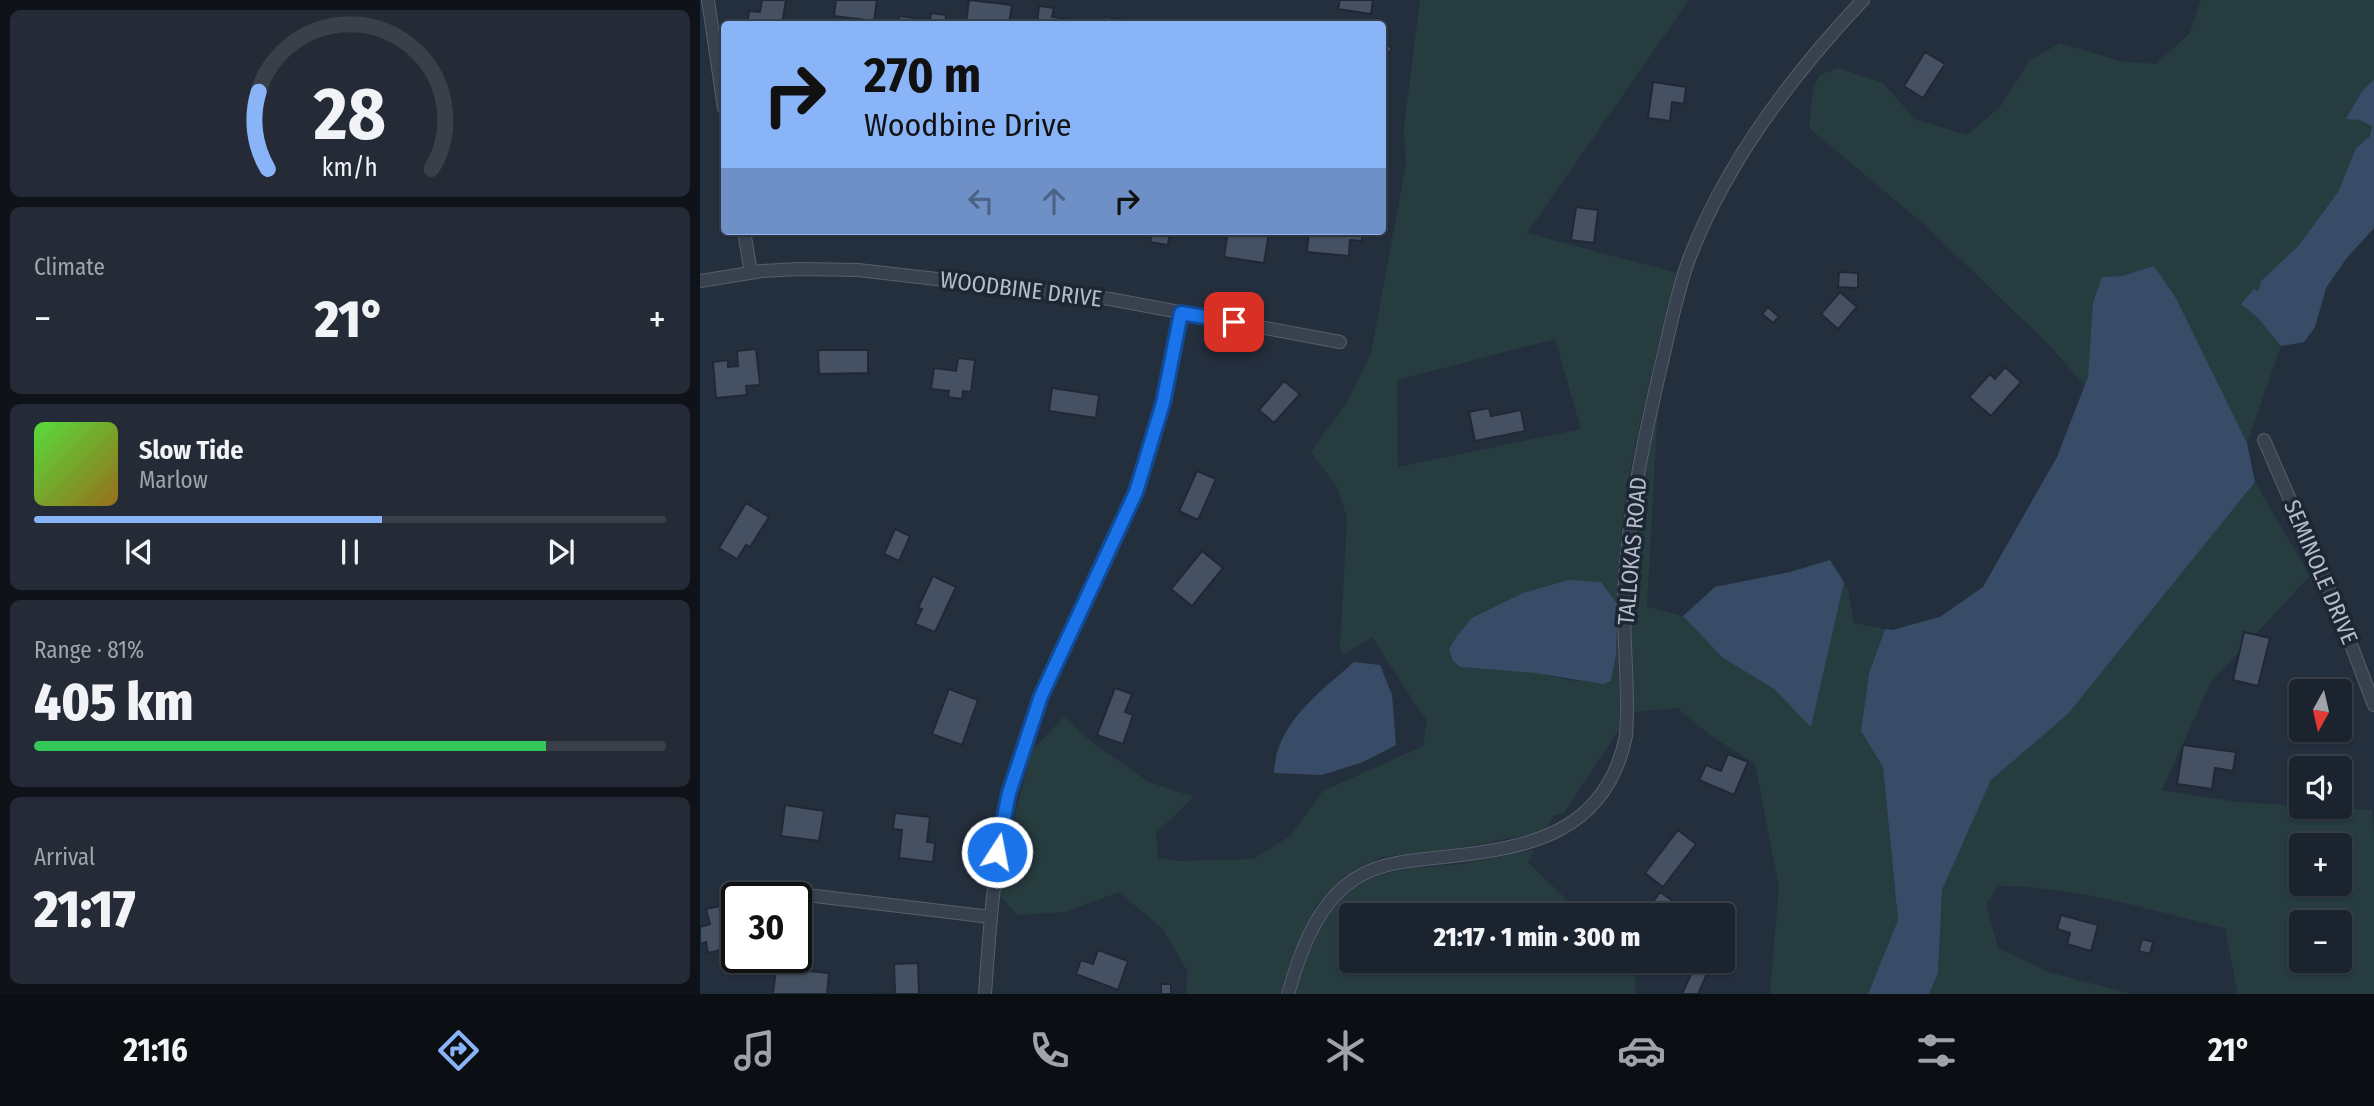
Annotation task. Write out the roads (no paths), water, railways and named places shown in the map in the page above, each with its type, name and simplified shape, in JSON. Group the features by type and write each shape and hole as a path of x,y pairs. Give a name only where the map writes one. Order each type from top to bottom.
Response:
{"street":[{"path":"708,0 721,88"},
{"name":"TALLOKAS ROAD","path":"1287,994 1299,960 1322,911 1361,875 1385,864 1459,856 1534,842 1567,827 1586,812 1611,781 1626,736 1625,580 1639,466 1679,289 1697,241 1725,184 1748,146 1788,87 1863,0"},
{"path":"745,235 751,272"},
{"name":"WOODBINE DRIVE","path":"700,281 751,272 858,270 1110,299 1340,342"},
{"path":"985,994 997,852 1006,805 1041,696 1136,492 1163,403 1181,313"},
{"name":"SEMINOLE DRIVE","path":"2264,440 2336,605 2374,705"},
{"path":"812,896 990,917"}],"water":[{"path":"2374,79 2374,228 2346,259 2326,288 2315,327 2304,342 2281,346 2257,317 2241,304 2254,289 2258,292 2261,281 2299,245 2338,192 2356,148 2370,136 2372,126 2360,120 2346,119 2362,91"},
{"path":"2154,266 2176,298 2247,443 2255,482 2068,714 1991,780 1942,890 1938,973 1929,994 1868,994 1898,920 1883,767 1861,731 1869,673 1885,629 1892,630 1940,617 1983,587 2057,457 2088,377 2093,303 2102,277 2122,276"},
{"path":"1830,560 1844,582 1811,727 1774,689 1723,658 1683,616 1715,587 1790,572"},
{"path":"1569,580 1601,582 1618,605 1616,655 1611,681 1603,684 1535,673 1461,667 1453,661 1449,649 1472,618 1523,593"},
{"path":"1354,662 1380,665 1392,695 1396,745 1363,762 1322,775 1274,773 1282,739 1291,724 1314,698"}]}
